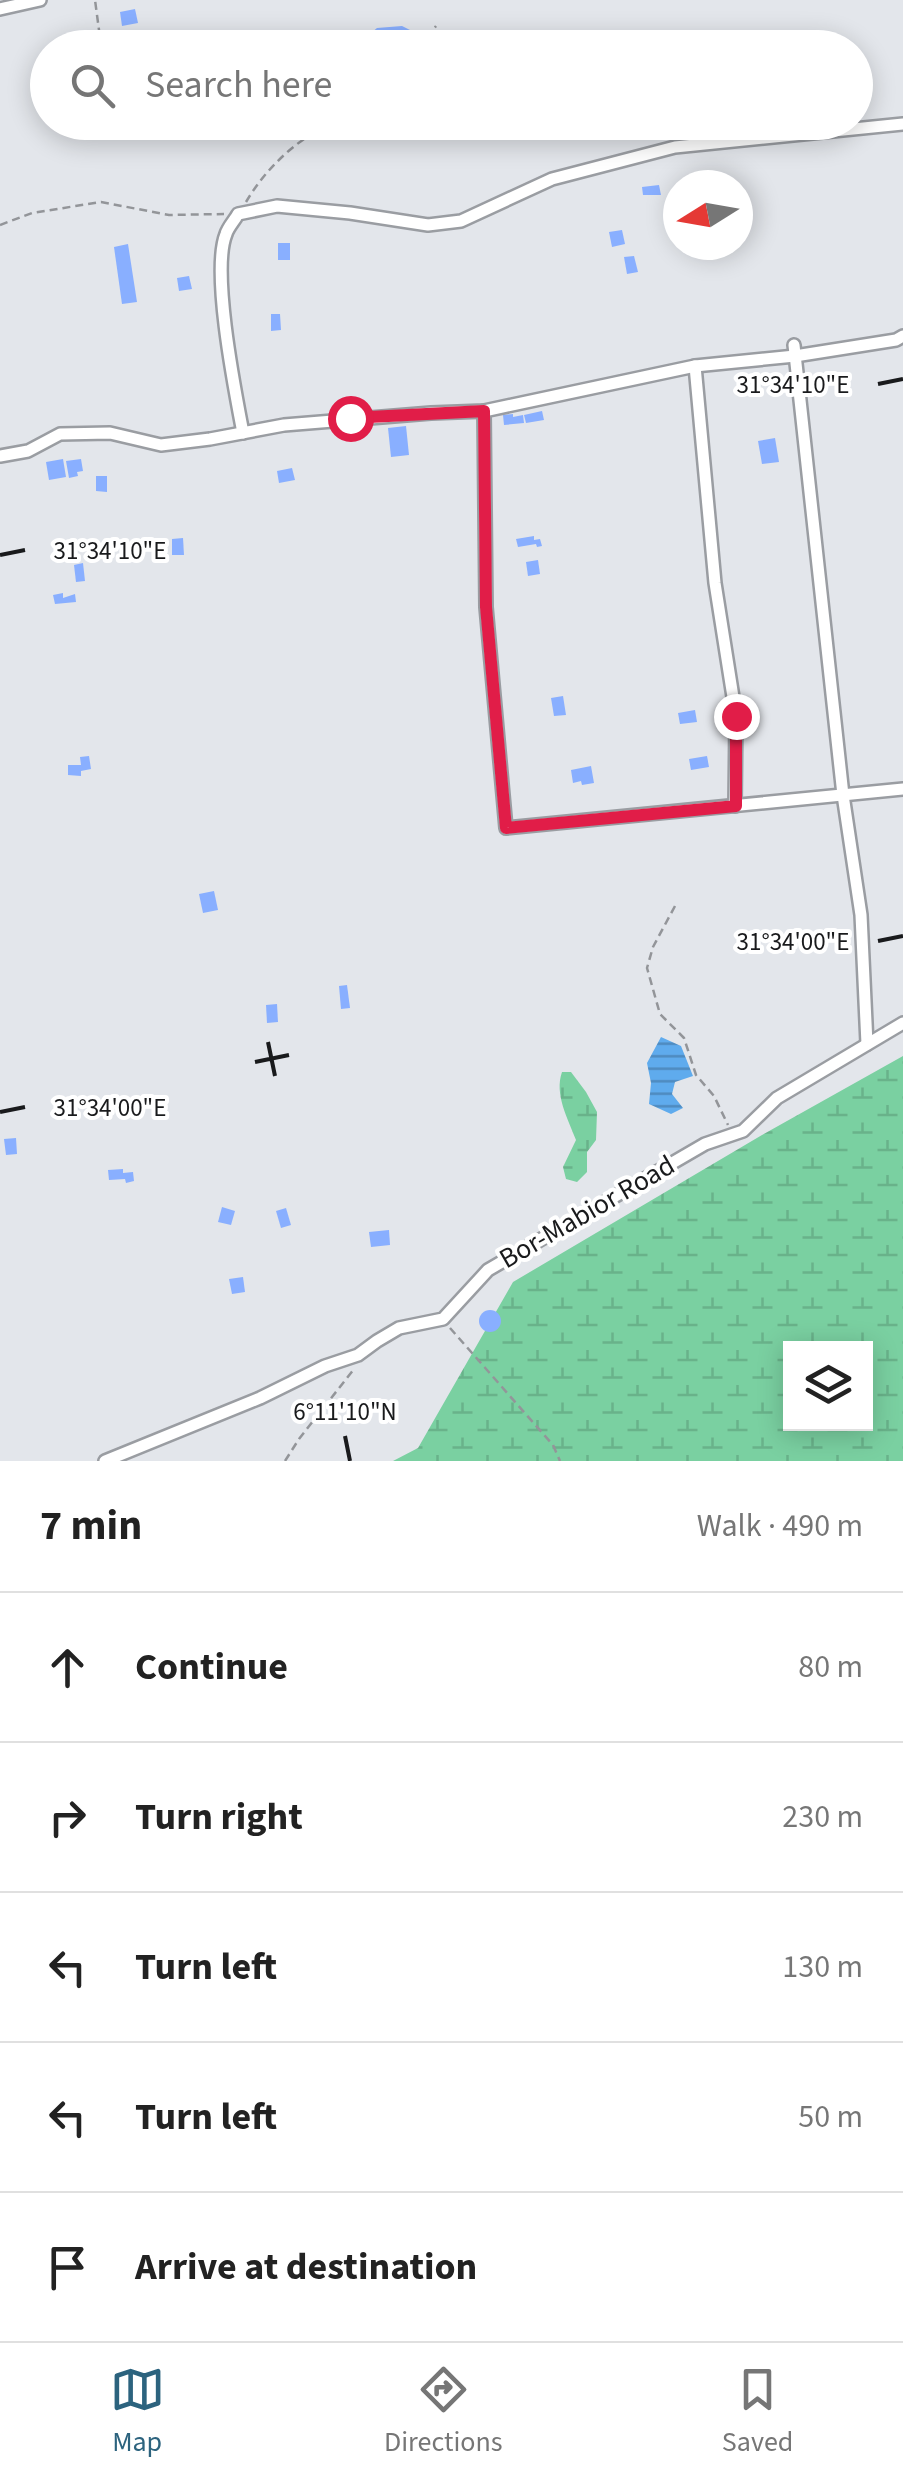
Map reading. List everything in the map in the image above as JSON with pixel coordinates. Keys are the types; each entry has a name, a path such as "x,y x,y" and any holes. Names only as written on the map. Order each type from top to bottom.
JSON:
{"street":[{"path":"0,9 40,0"},
{"path":"873,127 903,124"},
{"path":"243,433 221,268 225,236 238,214 277,206 428,226 461,221 552,180 675,147 744,140"},
{"path":"0,456 28,451 60,434 110,434 161,445 350,418 484,411 695,366 903,336"},
{"path":"794,350 861,914 867,1044"},
{"path":"695,366 715,583 736,716 736,806"},
{"path":"484,411 486,607 506,828 903,790"},
{"name":"Bor-Mabior Road","path":"442,1319 488,1270 706,1144 743,1131 777,1098 903,1022"},
{"path":"105,1461 260,1398 325,1366 358,1356 399,1328 442,1319"}],"path":[{"path":"96,0 99,30"},
{"path":"433,30 436,26"},
{"path":"0,225 32,213 101,202 169,215 238,214 266,173 304,140"},
{"path":"676,906 653,947 647,968 660,1014 684,1038 696,1075 714,1096 732,1135"},
{"path":"442,1319 553,1446 560,1461"},
{"path":"285,1461 355,1369"}],"green space":[{"path":"903,1056 903,1461 393,1461 418,1448 513,1282"},
{"path":"562,1072 571,1072 597,1112 596,1140 587,1152 587,1172 577,1182 566,1179 563,1167 576,1140 561,1098"}],"water":[{"path":"661,1037 681,1046 693,1076 675,1082 672,1094 683,1108 671,1114 649,1104 651,1083 647,1063"}],"building":[{"path":"135,9 138,23 122,26 120,12"},
{"path":"402,26 410,30 375,30"},
{"path":"659,185 661,195 643,195 642,187"},
{"path":"622,230 625,244 612,247 609,232"},
{"path":"278,243 290,243 290,260 278,260"},
{"path":"128,244 137,302 122,304 114,247"},
{"path":"634,256 638,272 627,274 624,257"},
{"path":"189,276 192,289 179,291 177,278"},
{"path":"271,314 280,314 281,330 271,331"},
{"path":"542,411 544,420 526,423 524,415"},
{"path":"503,415 523,415 524,423 504,425"},
{"path":"406,426 409,455 391,457 388,428"},
{"path":"775,438 779,462 762,464 758,441"},
{"path":"63,459 66,477 49,480 46,462"},
{"path":"81,459 83,471 69,478 66,461"},
{"path":"292,468 295,480 279,483 277,471"},
{"path":"96,476 107,476 107,492 96,491"},
{"path":"534,536 542,546 518,547 516,539"},
{"path":"183,538 184,555 172,555 172,539"},
{"path":"538,560 540,574 528,576 526,562"},
{"path":"83,563 85,581 76,582 74,565"},
{"path":"63,593 63,598 75,594 76,602 55,604 53,595"},
{"path":"563,696 566,715 554,716 551,698"},
{"path":"695,710 697,722 680,724 678,713"},
{"path":"89,756 91,769 81,771 81,776 68,775 68,765 81,765 80,757"},
{"path":"707,756 709,767 691,770 689,759"},
{"path":"591,766 594,783 573,783 571,770"},
{"path":"214,891 218,910 203,913 199,894"},
{"path":"347,985 350,1008 341,1009 339,986"},
{"path":"277,1004 278,1022 267,1023 266,1005"},
{"path":"16,1138 17,1154 6,1155 4,1139"},
{"path":"123,1169 123,1173 133,1172 134,1181 109,1180 108,1170"},
{"path":"222,1207 235,1211 231,1225 218,1222"},
{"path":"286,1208 291,1225 281,1228 276,1211"},
{"path":"389,1230 390,1245 371,1247 369,1232"},
{"path":"243,1277 245,1292 232,1294 229,1279"},
{"path":"490,1310 498,1313 498,1329 490,1332 482,1329 479,1321 482,1313"}],"route":[{"path":"350,418 484,411 486,607 506,828 736,806 736,716"}]}
